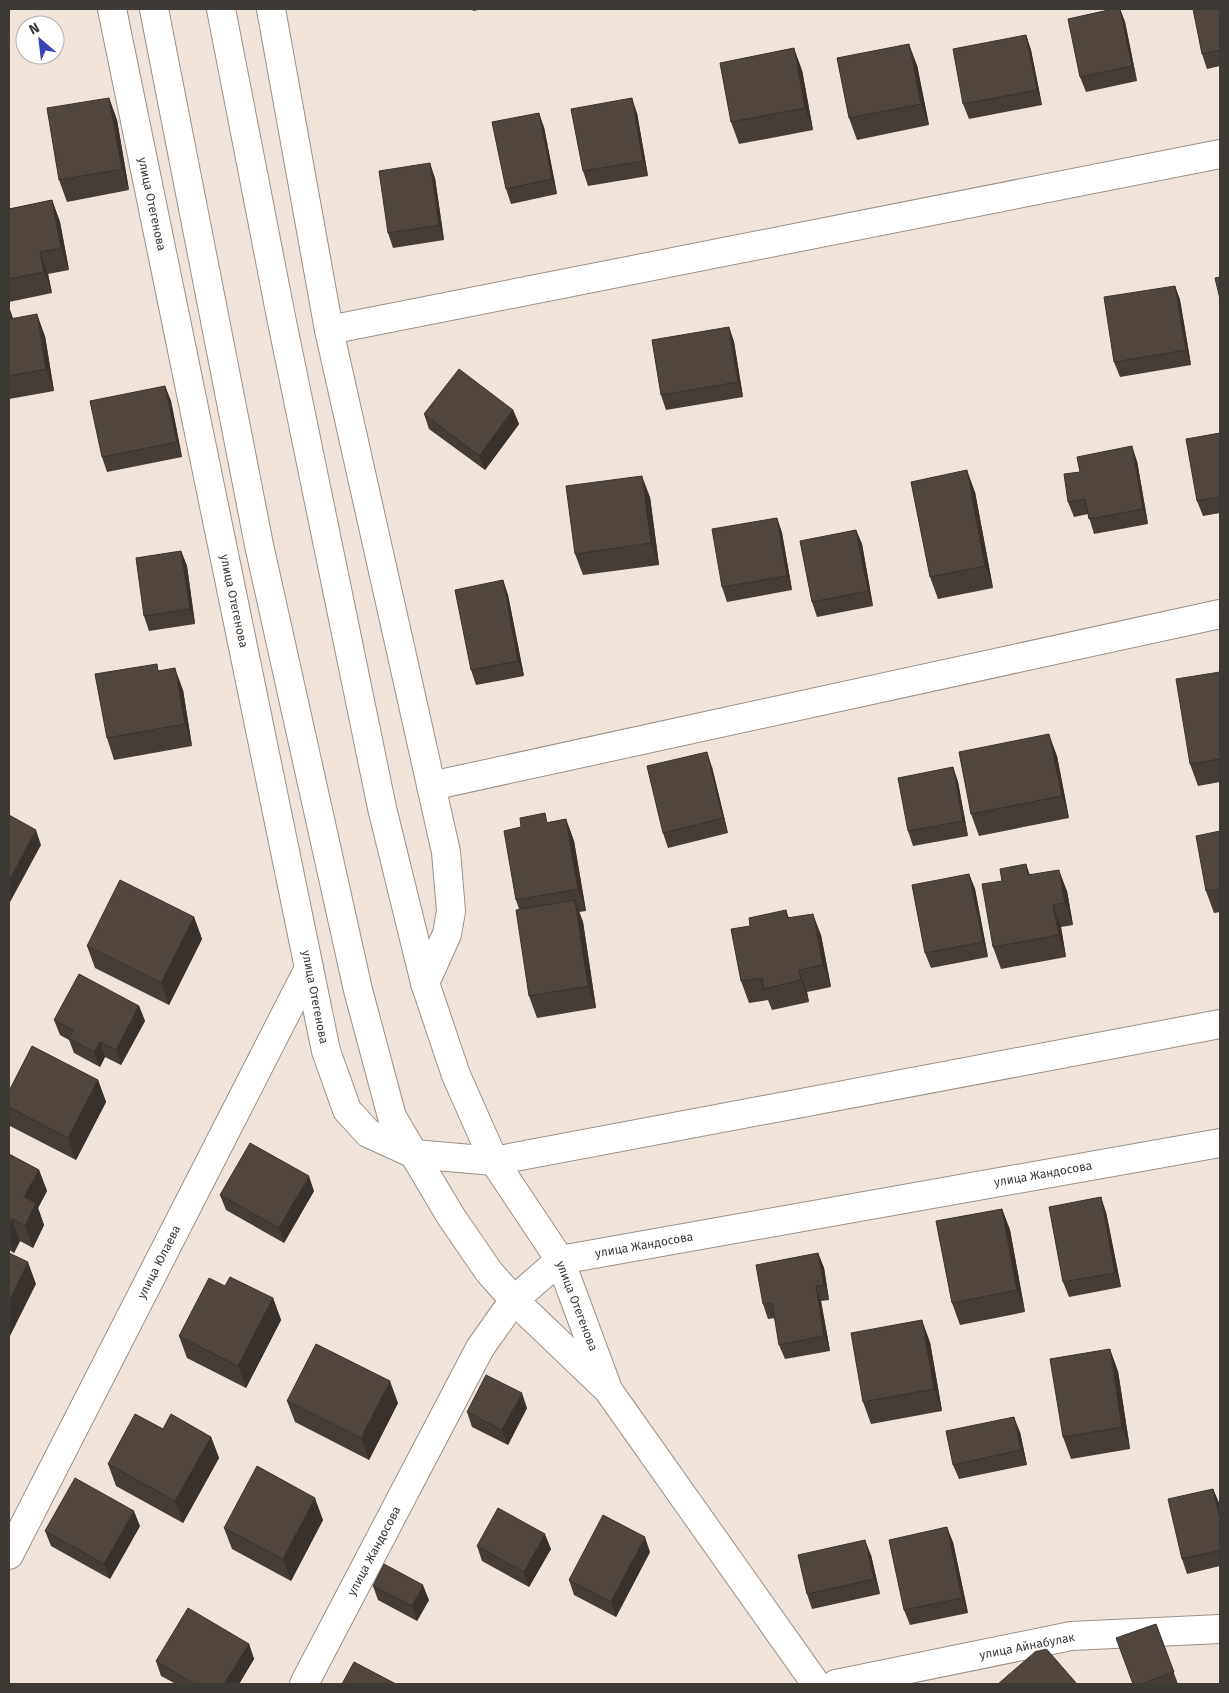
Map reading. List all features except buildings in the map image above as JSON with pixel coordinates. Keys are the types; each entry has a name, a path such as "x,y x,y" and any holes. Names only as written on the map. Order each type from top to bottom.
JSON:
{"street":[{"name":"улица Отегенова","path":"112,9 326,1051 347,1110 368,1132 414,1154"},
{"name":"улица Отегенова","path":"154,9 259,545 358,990 392,1117 450,1215 489,1272 514,1300 608,1390 816,1684"},
{"name":"улица Отегенова","path":"221,9 281,317 376,779 425,983 456,1075 494,1161 560,1260 608,1390"},
{"path":"271,9 329,330 446,852 451,911 447,934 425,983"},
{"path":"329,330 1220,154"},
{"path":"431,786 1220,614"},
{"name":"улица Юлаева","path":"9,1556 309,968"},
{"path":"414,1154 494,1161 1220,1024"},
{"name":"улица Жандосова","path":"304,1684 480,1348 514,1300 560,1260 1220,1143"},
{"name":"улица Айнабулак","path":"836,1684 1071,1636 1220,1629"}]}
